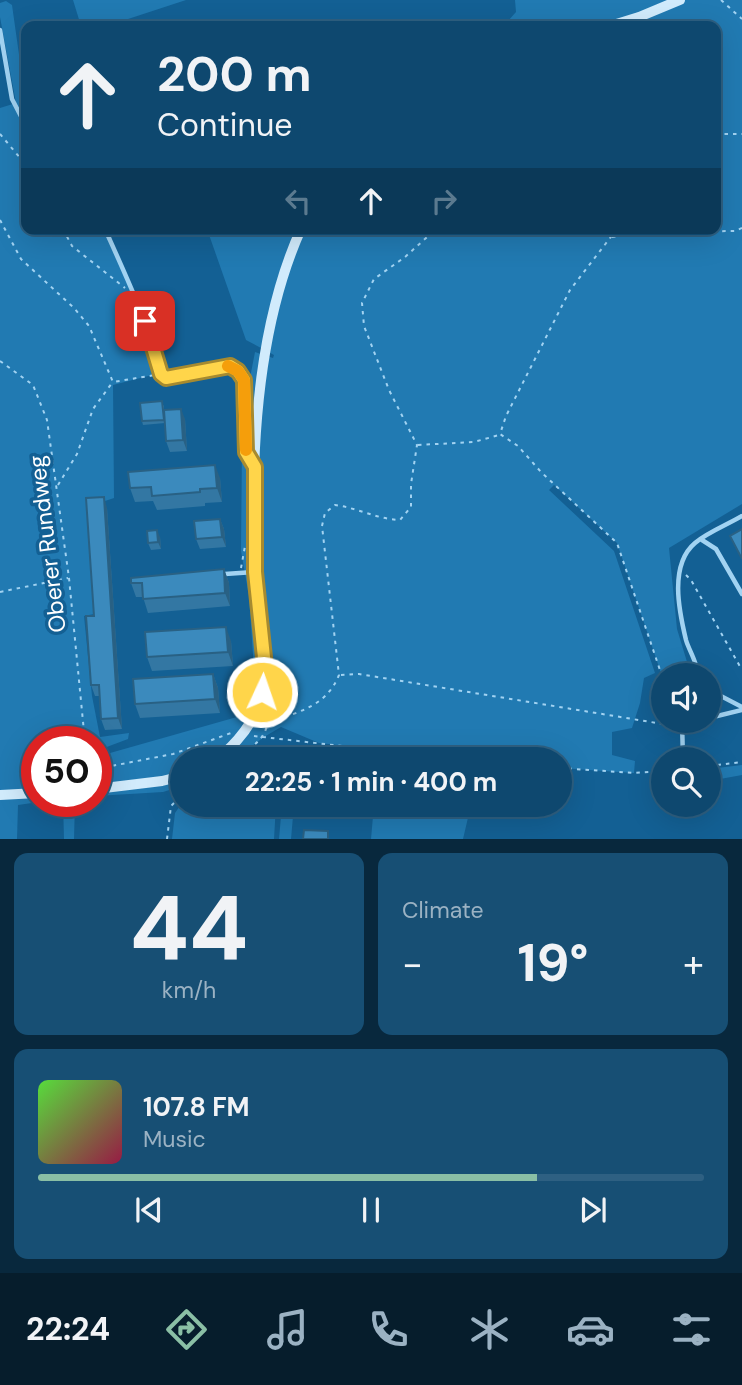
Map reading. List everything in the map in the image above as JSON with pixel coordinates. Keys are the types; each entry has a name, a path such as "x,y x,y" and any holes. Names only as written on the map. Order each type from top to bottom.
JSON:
{"main road":[{"path":"628,21 680,0"},
{"path":"229,747 244,733 258,705 264,683 265,667 255,572 255,467 260,400 278,288 299,235"},
{"path":"112,787 170,779"},
{"path":"0,795 21,794"}],"lane":[{"path":"0,30 12,99 21,116"},
{"path":"108,235 135,296 154,346 161,374 166,378 230,366 238,371 244,380 246,452 255,467"},
{"path":"695,663 686,642 681,610 678,577 683,558 696,542 742,516"},
{"path":"701,540 716,549 742,594"},
{"path":"225,574 255,572"},
{"path":"721,696 742,709"},
{"path":"721,715 742,709"}],"path":[{"path":"721,0 742,19"},
{"path":"0,134 21,159"},
{"path":"721,134 742,134"},
{"path":"0,220 21,259 74,308 89,326 113,382"},
{"path":"721,231 742,228"},
{"path":"67,235 72,246 135,296"},
{"path":"269,723 318,704 334,688 339,675 322,526 325,513 335,505 353,508 380,519 400,520 411,507 411,484 417,445 389,390 364,326 362,303 374,279 429,235"},
{"path":"500,434 506,416 570,289 613,235"},
{"path":"611,238 630,235"},
{"name":"Oberer Rundweg","path":"0,360 33,385 47,420 69,578 83,726"},
{"path":"57,486 77,454 93,409 113,382 161,374"},
{"path":"417,445 474,442 500,434"},
{"path":"500,434 518,446 541,472 617,543 658,663"},
{"path":"680,570 691,580 742,670"},
{"path":"0,592 69,578"},
{"path":"339,675 359,674 454,687 651,722"},
{"path":"112,766 173,754 230,733 351,747"},
{"path":"251,747 264,737"},
{"path":"721,765 742,762"},
{"path":"572,769 634,774 651,772"},
{"path":"167,839 170,814"}],"shaded area":[{"path":"73,0 186,0 125,21 79,21"},
{"path":"515,0 742,0 742,504 669,548 677,629 687,663 658,663 617,543 554,485 549,490 614,551 652,663 651,675 644,678 632,728 612,732 612,755 635,761 634,773 572,769 572,747 356,747 319,743 281,727 251,747 170,747 170,790 112,795 112,752 244,715 255,684 249,596 241,551 242,446 249,445 249,383 255,352 273,358 274,355 246,340 209,235 721,235 721,21 508,21 516,12"},
{"path":"6,1 12,5 21,69 21,108 18,109 21,114 21,235 108,235 154,346 156,374 113,385 114,498 87,507 94,614 84,616 98,726 21,726 21,805 18,805 17,839 0,839 0,108 16,103 0,17 0,3"},
{"path":"129,733 128,739 112,745 112,735"},
{"path":"263,745 279,745 279,747 260,747"},
{"path":"742,765 742,775 721,779 721,768"},
{"path":"63,817 75,817 74,839 64,839"},
{"path":"175,817 275,817 274,839 172,839"},
{"path":"281,817 293,817 291,839 279,839"},
{"path":"373,817 468,817 463,839 371,839"}],"building":[{"path":"162,401 164,420 142,421 140,403"},
{"path":"181,409 183,440 166,441 164,410"},
{"path":"215,465 217,488 152,496 151,487 130,488 128,472"},
{"path":"104,497 118,718 101,719 99,685 91,685 86,616 94,616 86,498"},
{"path":"220,519 222,537 196,539 194,521"},
{"path":"742,529 742,559 730,536"},
{"path":"157,530 158,542 148,543 147,531"},
{"path":"224,569 225,593 143,599 142,583 131,583 131,578"},
{"path":"226,627 228,652 147,657 145,632"},
{"path":"213,674 215,699 135,704 133,679"},
{"path":"304,830 328,831 328,839 303,839"}],"slow traffic":[{"path":"228,366 238,371 244,380 246,450"}],"route":[{"path":"145,321 161,374 166,378 230,366 238,371 244,380 246,452 255,467 255,572 265,667 262,692"}]}
